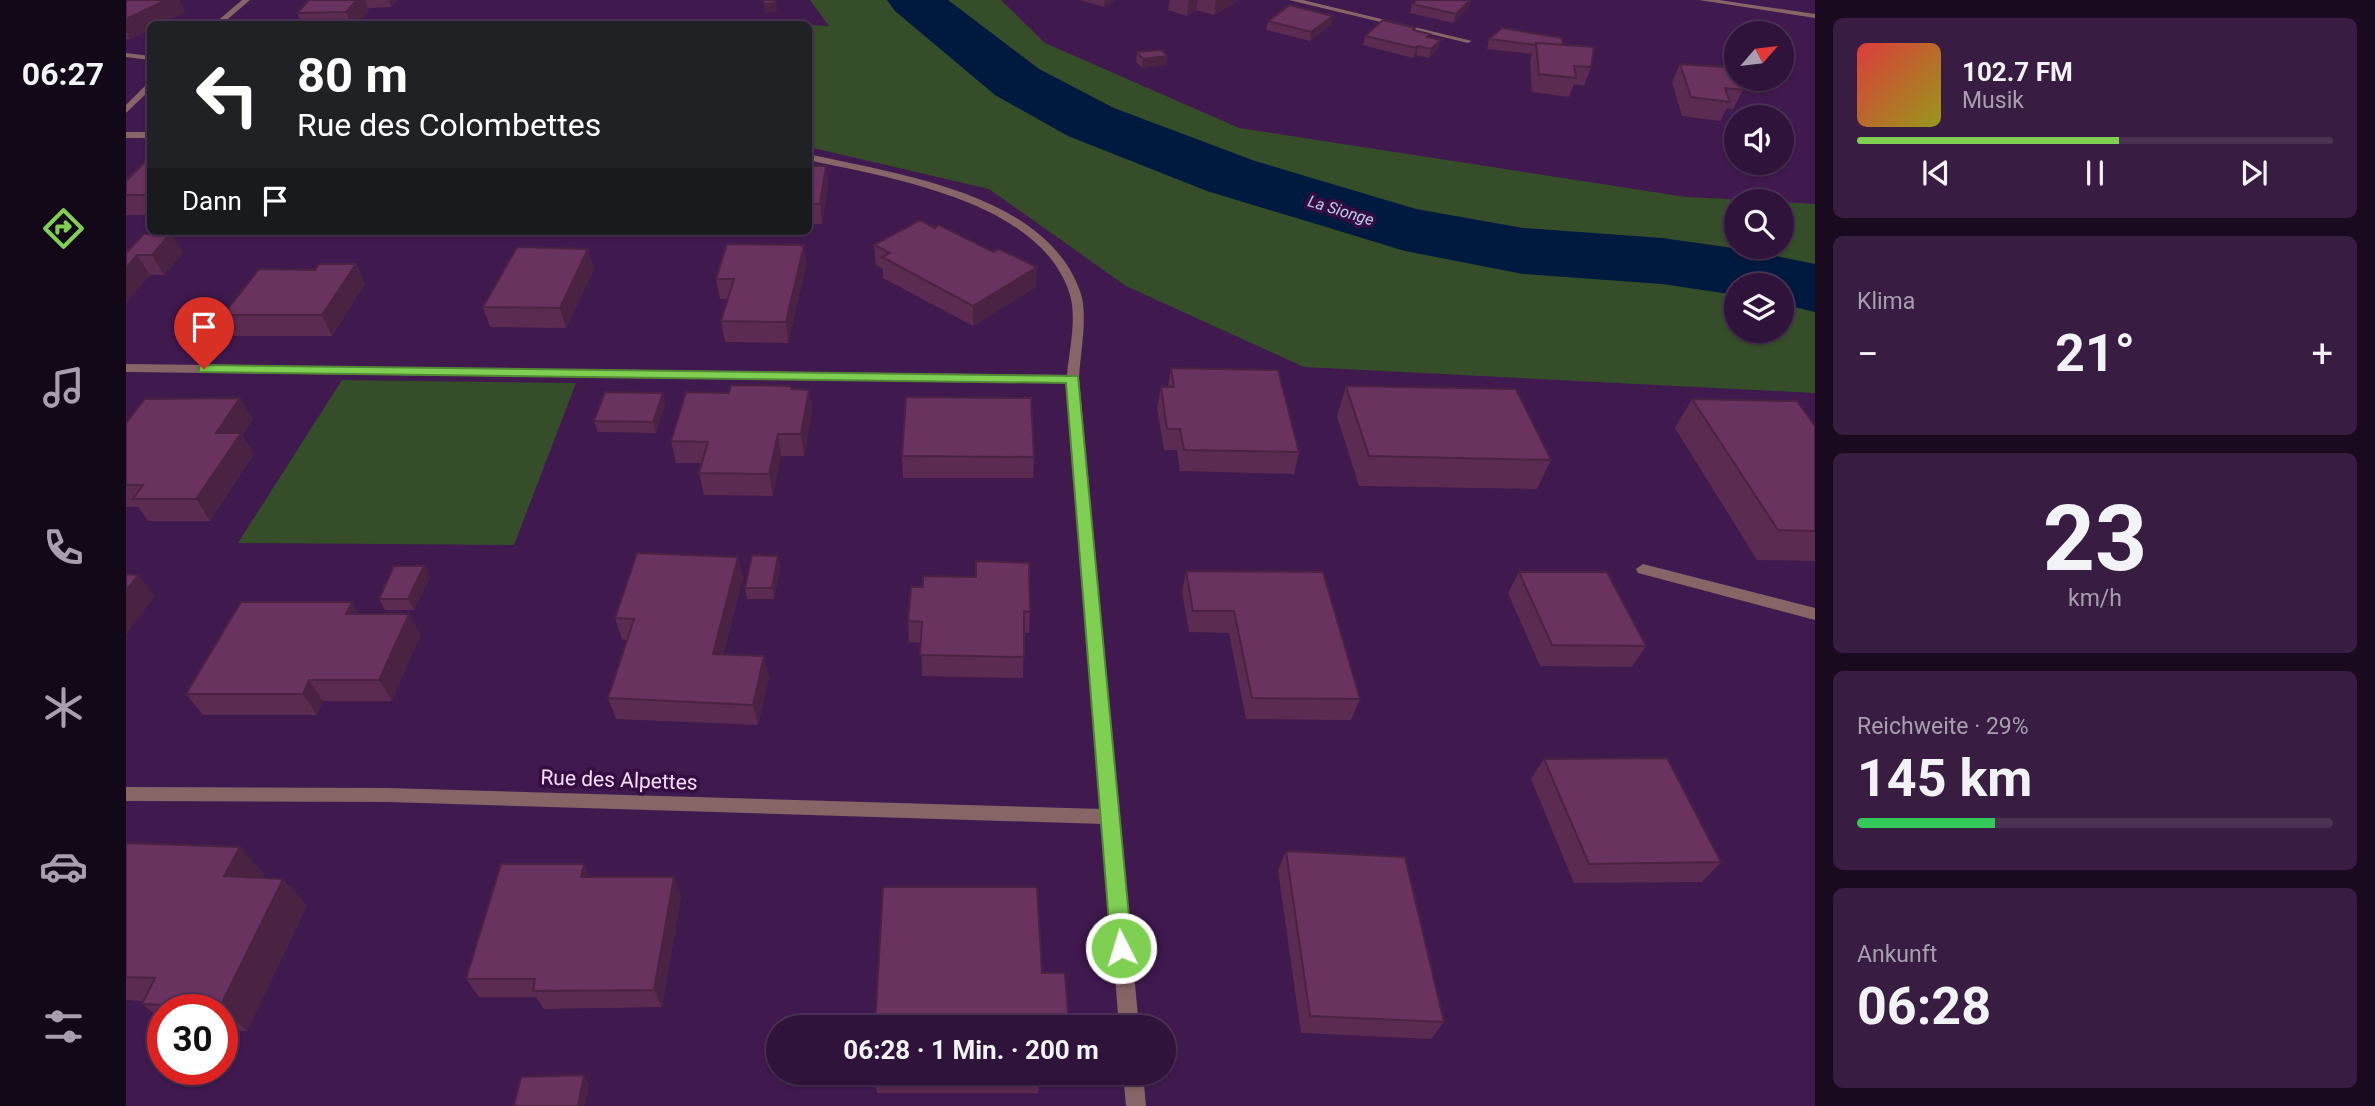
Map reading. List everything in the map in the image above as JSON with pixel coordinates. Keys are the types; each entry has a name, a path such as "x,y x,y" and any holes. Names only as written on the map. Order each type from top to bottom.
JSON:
{"street":[{"path":"222,21 246,0"},
{"path":"1293,0 1468,41"},
{"path":"1325,8 1336,0"},
{"path":"1706,0 1815,16"},
{"path":"126,55 147,58"},
{"path":"126,110 147,89"},
{"path":"126,135 147,135"},
{"path":"812,158 957,194 1018,222 1055,254 1076,294 1073,379 1128,1015"},
{"path":"126,368 1073,379"},
{"path":"1643,569 1815,614"},
{"name":"Rue des Alpettes","path":"126,794 388,796 1110,817"},
{"path":"1134,1085 1136,1106"}],"green space":[{"path":"810,0 1001,0 1045,43 1239,128 1686,197 1724,199 1724,259 1794,259 1794,203 1815,204 1815,393 1304,367 1126,286 989,189 812,148 812,25 829,26"},
{"path":"342,380 576,383 514,545 238,543"}],"building":[{"path":"126,0 166,0 126,19"},
{"path":"309,0 357,0 346,12 297,13"},
{"path":"763,0 774,0 776,3 764,4"},
{"path":"1417,0 1470,0 1456,14 1412,4"},
{"path":"1290,5 1333,16 1311,32 1268,21"},
{"path":"1383,20 1415,28 1413,30 1430,34 1427,37 1441,40 1431,49 1365,36"},
{"path":"1502,28 1562,38 1563,45 1536,45 1489,39"},
{"path":"1536,43 1594,47 1591,67 1574,66 1576,78 1539,74"},
{"path":"1162,50 1167,56 1143,59 1137,52"},
{"path":"1680,64 1724,67 1724,91 1730,102 1691,97"},
{"path":"147,160 147,195 126,195 126,181"},
{"path":"812,166 826,166 820,204 812,204"},
{"path":"920,220 935,228 939,225 993,252 999,249 1037,267 973,306 882,257 890,253 874,245"},
{"path":"144,234 169,235 152,255 137,255 126,268 126,253"},
{"path":"727,244 804,245 786,322 721,321 734,279 716,279"},
{"path":"517,247 588,249 560,308 483,307"},
{"path":"319,264 356,264 322,315 223,315 259,269 315,270"},
{"path":"1171,368 1278,370 1299,452 1184,450 1180,429 1167,429 1161,387 1174,387"},
{"path":"731,385 792,386 791,389 809,390 801,434 778,434 769,474 699,473 708,442 671,441 686,392 729,393"},
{"path":"1346,386 1516,389 1551,460 1369,456"},
{"path":"605,392 663,393 653,422 594,421"},
{"path":"906,397 1031,398 1034,457 902,456"},
{"path":"240,398 216,433 241,433 196,499 133,499 143,485 126,485 126,423 145,399"},
{"path":"1692,399 1797,401 1815,426 1815,531 1778,530"},
{"path":"637,553 738,557 713,654 764,656 753,705 608,698 634,619 615,618"},
{"path":"752,555 778,556 772,588 745,588"},
{"path":"976,561 1029,563 1030,612 1024,611 1024,657 920,655 922,622 908,621 911,587 923,587 923,576 976,577"},
{"path":"394,566 424,566 408,599 379,599"},
{"path":"1186,571 1323,572 1360,699 1252,698 1234,611 1193,611"},
{"path":"1519,572 1607,572 1646,646 1552,645"},
{"path":"126,574 138,575 126,591"},
{"path":"241,602 352,602 346,614 409,614 379,680 309,680 303,694 186,694"},
{"path":"1667,758 1721,862 1589,864 1544,759"},
{"path":"126,843 240,847 224,876 283,879 226,994 147,994 155,978 126,977"},
{"path":"1286,851 1405,857 1444,1022 1310,1016"},
{"path":"501,864 584,864 581,877 674,877 654,990 533,991 535,979 466,979"},
{"path":"883,887 1037,887 1042,973 1065,973 1068,1015 876,1015"},
{"path":"584,1075 578,1106 514,1106 521,1077"}],"waterway":[{"name":"La Sionge","path":"914,0 1017,82 1091,122 1231,176 1405,229 1523,251 1662,261 1747,273 1815,288"}],"route":[{"path":"204,369 1073,379 1121,948"}]}
